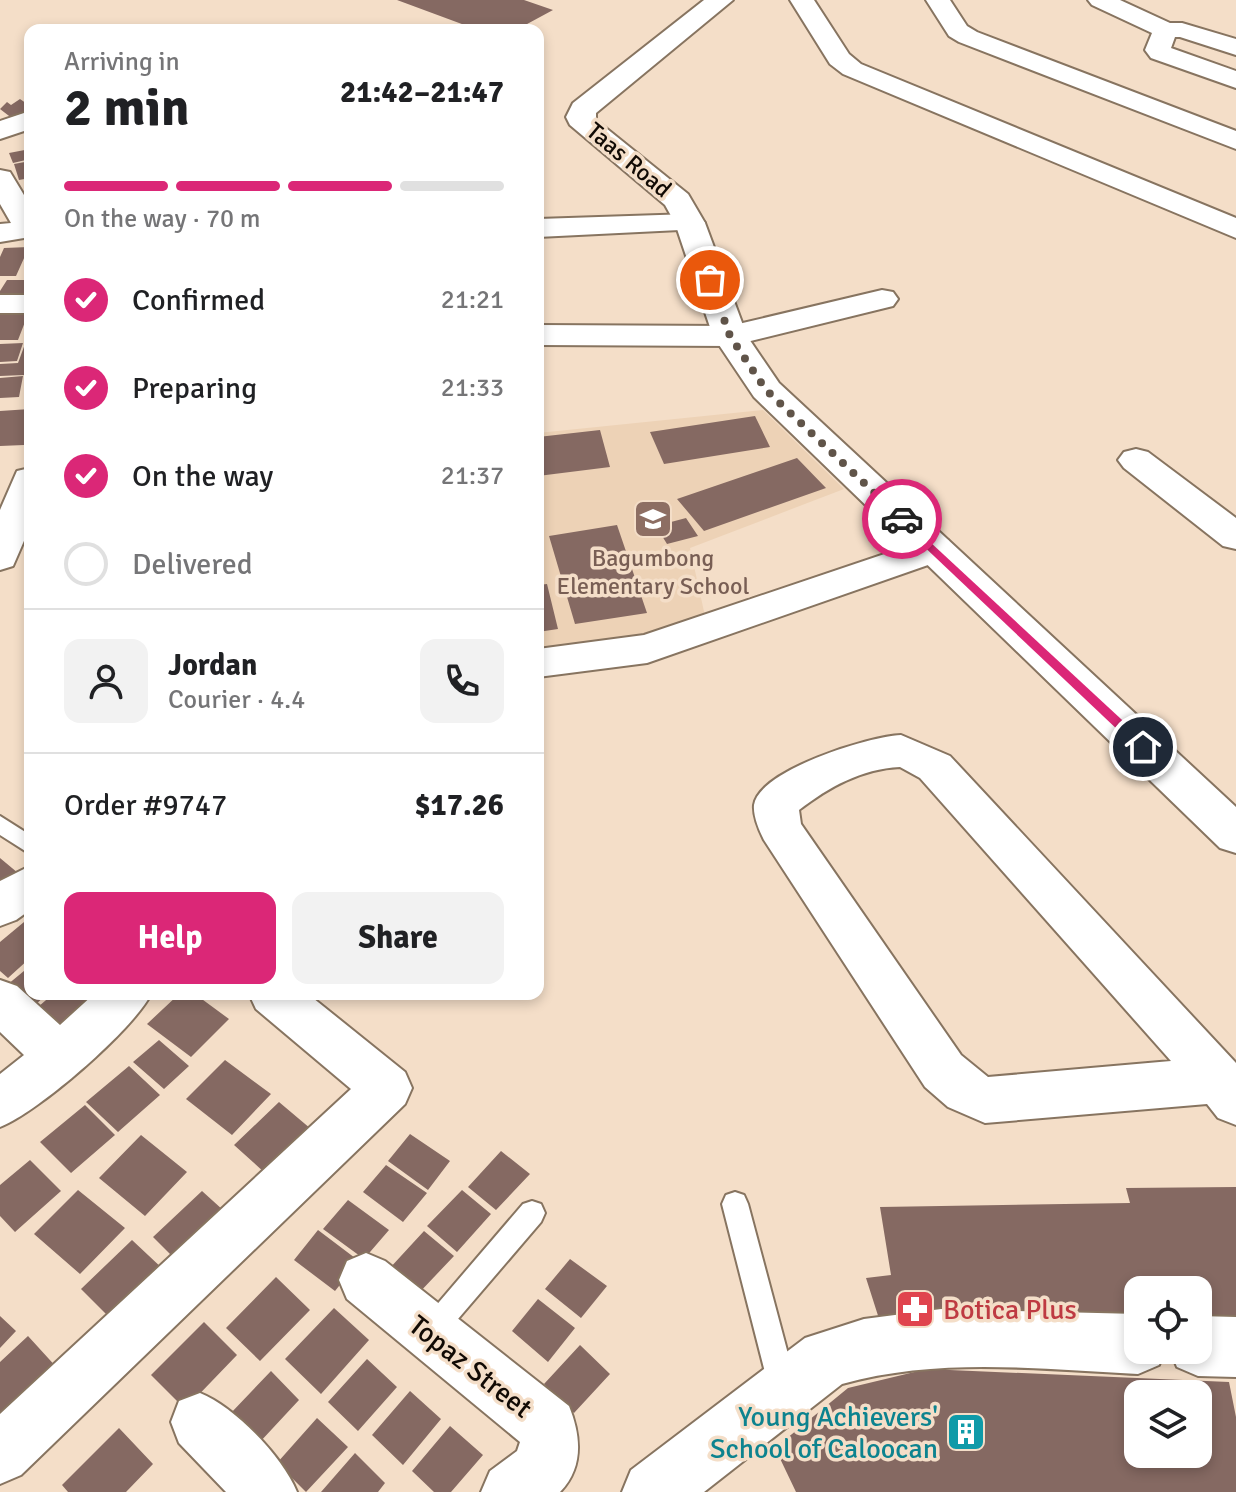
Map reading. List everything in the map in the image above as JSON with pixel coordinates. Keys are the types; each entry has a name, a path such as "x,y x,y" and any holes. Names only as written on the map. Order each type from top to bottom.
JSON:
{"street":[{"name":"Taas Road","path":"720,0 583,109 580,117 584,125 677,200 690,223 730,336 766,390 1236,835"},
{"path":"802,0 839,59 852,69 1236,229"},
{"path":"938,0 958,31 968,37 1236,141"},
{"path":"1100,0 1166,30 1182,30 1236,47"},
{"path":"1166,30 1158,50 1160,53 1236,80"},
{"path":"0,131 24,121"},
{"path":"0,178 24,220"},
{"path":"544,228 690,223"},
{"path":"3,233 21,230 24,226"},
{"path":"544,335 730,336 882,299"},
{"path":"0,304 24,304"},
{"path":"1136,460 1236,537"},
{"path":"0,557 24,495"},
{"path":"544,662 647,649 935,549"},
{"path":"904,751 935,767 1228,1091 985,1100 966,1091 943,1071 780,828 776,804 799,786 868,755 904,751"},
{"path":"0,907 24,889"},
{"path":"0,1104 60,1056 121,1000"},
{"path":"0,1454 387,1088 280,1000"},
{"path":"0,1001 60,1056"},
{"name":"Topaz Street","path":"366,1280 428,1334 548,1427 552,1448 530,1478"},
{"path":"653,1492 826,1359 859,1347 914,1338 1124,1344"},
{"path":"1212,1346 1236,1347"},
{"path":"200,1422 267,1492"}],"lane":[{"path":"0,824 24,842"},
{"path":"735,1204 784,1392"},
{"path":"428,1334 532,1213"}],"shaded area":[{"name":"Bagumbong Elementary School","path":"763,410 844,489 690,548 705,616 641,635 544,648 544,432"}],"building":[{"path":"397,0 524,0 553,10 527,24 462,24"},
{"path":"20,99 24,102 24,116 13,119 0,109 7,102 11,105"},
{"path":"24,150 24,160 13,163 9,153"},
{"path":"24,162 24,179 19,180 14,164"},
{"path":"24,247 24,258 16,276 0,276 0,257 4,248"},
{"path":"7,280 24,280 24,301 0,302 0,291"},
{"path":"0,308 24,309 24,324 18,340 0,340"},
{"path":"23,343 17,361 0,362 0,344"},
{"path":"24,347 24,375 0,376 0,364 18,363"},
{"path":"23,376 19,397 0,398 0,378"},
{"path":"24,409 24,445 0,446 0,411"},
{"path":"755,416 770,447 664,464 650,432"},
{"path":"600,430 610,467 544,475 544,436"},
{"path":"797,458 826,488 704,531 677,499"},
{"path":"686,518 698,536 667,544 656,526"},
{"path":"617,525 647,613 575,624 549,536"},
{"path":"544,584 547,584 558,629 544,631"},
{"path":"0,858 24,878 0,896"},
{"path":"24,922 24,963 8,978 0,971 0,942"},
{"path":"24,971 24,998 7,985"},
{"path":"26,1000 40,1000 34,1006"},
{"path":"46,1000 95,1000 65,1028 38,1007"},
{"path":"173,1000 203,1000 229,1019 191,1057 147,1024"},
{"path":"159,1040 189,1066 164,1089 133,1062"},
{"path":"225,1060 271,1094 232,1135 186,1099"},
{"path":"129,1066 160,1095 118,1132 86,1102"},
{"path":"279,1102 311,1129 265,1173 234,1145"},
{"path":"85,1105 115,1135 71,1173 40,1142"},
{"path":"410,1134 450,1161 428,1190 388,1161"},
{"path":"141,1135 187,1172 145,1216 99,1178"},
{"path":"501,1151 530,1174 496,1210 468,1187"},
{"path":"30,1160 61,1191 15,1232 0,1216 0,1185"},
{"path":"386,1165 427,1193 403,1222 363,1192"},
{"path":"1236,1187 1236,1323 1212,1323 1212,1276 1124,1276 1124,1321 881,1325 866,1278 891,1275 880,1207 1130,1203 1126,1188"},
{"path":"78,1190 125,1228 80,1274 34,1234"},
{"path":"462,1190 491,1214 457,1252 427,1226"},
{"path":"202,1191 234,1220 184,1268 153,1237"},
{"path":"348,1200 389,1230 364,1259 323,1229"},
{"path":"318,1230 359,1261 335,1291 294,1260"},
{"path":"424,1231 454,1256 417,1295 389,1269"},
{"path":"132,1240 164,1270 112,1320 81,1289"},
{"path":"570,1259 607,1286 581,1318 545,1289"},
{"path":"276,1277 310,1310 260,1361 226,1328"},
{"path":"538,1299 575,1328 548,1362 512,1331"},
{"path":"334,1308 369,1340 321,1394 285,1359"},
{"path":"0,1316 16,1331 0,1348"},
{"path":"204,1322 237,1355 185,1409 151,1375"},
{"path":"28,1336 59,1370 0,1422 0,1362"},
{"path":"580,1345 610,1374 574,1413 544,1384"},
{"path":"367,1359 397,1387 358,1431 328,1402"},
{"name":"Young Achievers' School of Caloocan","path":"927,1369 1183,1380 1124,1380 1124,1468 1212,1468 1212,1381 1229,1382 1236,1417 1236,1492 796,1492 775,1448 848,1388"},
{"path":"271,1371 299,1400 259,1443 230,1414"},
{"path":"410,1391 441,1419 403,1465 372,1435"},
{"path":"317,1418 348,1447 306,1492 277,1463"},
{"path":"450,1426 483,1455 451,1492 434,1492 412,1471"},
{"path":"119,1428 153,1464 126,1492 68,1492 62,1485"},
{"path":"355,1453 385,1483 378,1492 321,1492"}],"way so far":[{"path":"710,280 730,336 766,390 813,438 902,519"}],"place":[{"name":"Bagumbong Elementary School","path":"653,519"},
{"name":"Botica Plus","path":"915,1309"},
{"name":"Young Achievers' School of Caloocan","path":"966,1432"}],"route":[{"path":"902,519 1143,747"}]}
